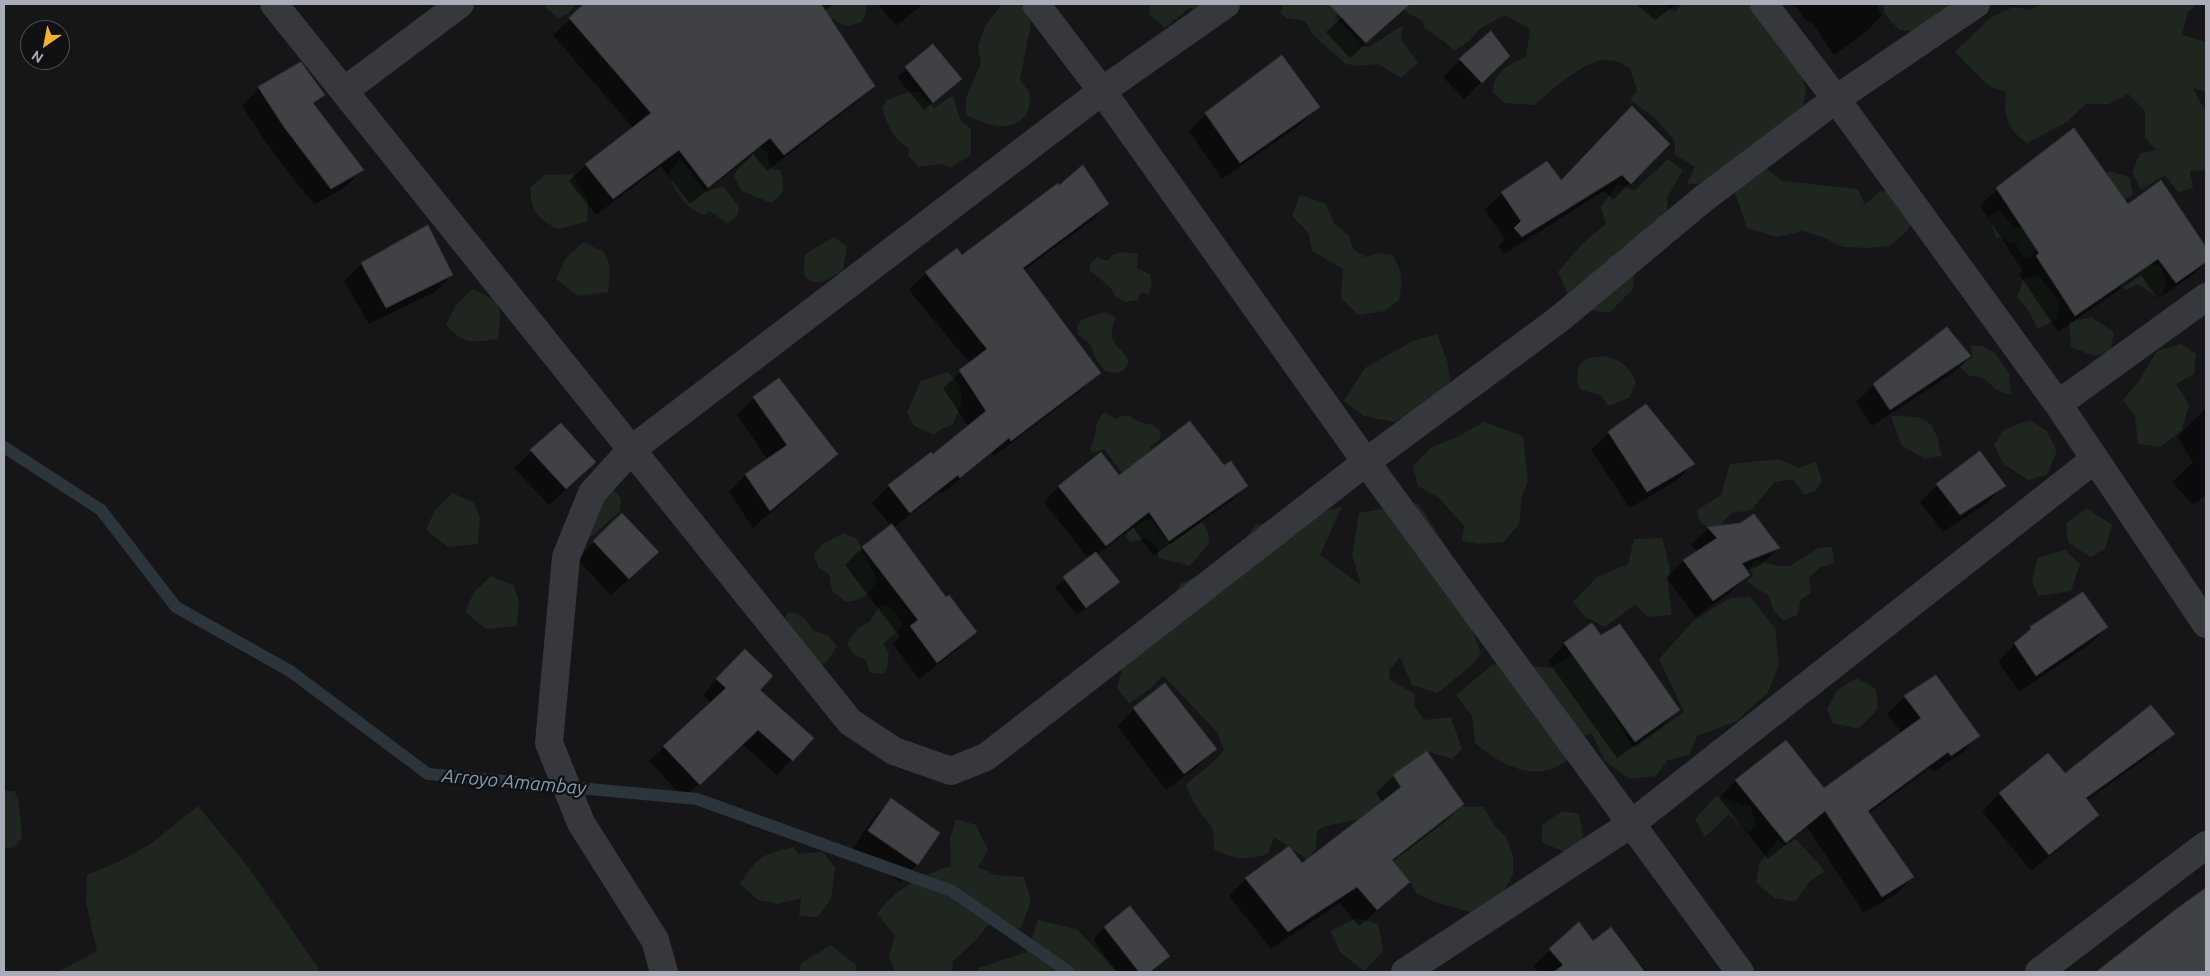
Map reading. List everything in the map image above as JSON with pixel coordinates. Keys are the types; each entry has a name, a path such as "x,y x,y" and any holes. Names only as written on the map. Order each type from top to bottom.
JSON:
{"street":[{"path":"274,4 850,722 894,751 951,771 986,757 1366,462 1558,320 1704,199 1836,99 1976,4"},
{"path":"344,91 460,4"},
{"path":"1036,4 1102,91 1366,462 1740,972"},
{"path":"664,972 655,940 581,823 550,743 566,558 592,493 631,450 1102,91 1226,4"},
{"path":"1764,4 1836,99 2058,404 2206,624"},
{"path":"2058,404 2206,298"},
{"path":"1405,972 1631,824 2095,460"},
{"path":"2039,972 2206,845"}],"shaded area":[{"path":"546,4 576,4 568,14 559,18 546,8"},
{"path":"823,4 866,4 866,13 862,21 847,26 840,24 834,18 828,21 823,10"},
{"path":"1002,4 1019,4 1029,10 1031,24 1020,80 1030,93 1030,103 1027,113 1021,120 1014,124 998,126 981,122 966,115 966,98 981,63 978,46 985,26"},
{"path":"1150,4 1209,4 1206,11 1189,8 1165,28 1149,14"},
{"path":"1284,4 1348,4 1335,17 1364,47 1369,47 1403,25 1401,39 1418,63 1401,78 1378,64 1358,66 1346,64 1313,35 1305,21 1287,18 1280,13"},
{"path":"1398,4 1663,4 1674,12 1683,4 1752,4 1801,67 1806,91 1800,121 1755,160 1782,181 1858,189 1865,205 1879,192 1896,189 1916,219 1903,235 1889,246 1867,248 1843,247 1822,237 1802,231 1777,237 1747,228 1729,176 1712,183 1687,184 1695,167 1675,155 1675,141 1657,120 1630,99 1637,91 1630,69 1611,60 1599,61 1589,64 1569,76 1534,105 1505,103 1493,92 1496,79 1503,70 1526,57 1530,29 1505,15 1481,28 1469,41 1454,51 1445,42 1424,28 1423,21 1409,14"},
{"path":"1883,4 1956,4 1915,31 1899,30 1884,13"},
{"path":"2041,4 2197,4 2188,12 2182,35 2206,42 2206,92 2193,88 2206,113 2206,170 2190,171 2193,188 2178,192 2165,175 2141,190 2132,172 2140,153 2157,150 2145,138 2145,111 2128,94 2109,104 2086,104 2067,122 2027,143 2015,133 2006,115 2006,92 1989,86 1955,52 1990,18 2013,7 2031,10"},
{"path":"909,92 919,92 934,108 953,95 960,120 971,129 971,155 950,168 943,164 918,167 908,155 909,149 891,131 882,108 887,100"},
{"path":"757,145 769,153 768,159 773,170 780,169 783,180 783,189 780,196 771,203 742,191 734,177 736,171 751,157"},
{"path":"680,159 706,192 723,186 739,207 734,219 727,223 710,211 704,215 686,204 677,192 669,172"},
{"path":"1668,159 1683,170 1667,198 1668,245 1636,249 1633,289 1609,313 1574,308 1558,272 1582,244 1606,224 1601,207 1618,183 1634,191"},
{"path":"2109,171 2129,177 2133,194 2115,208 2139,260 2160,266 2167,282 2160,299 2138,284 2127,290 2119,286 2085,189"},
{"path":"572,174 588,201 587,222 558,229 545,221 537,213 532,202 531,187 545,175"},
{"path":"1300,195 1325,203 1334,223 1349,236 1353,249 1365,257 1379,253 1392,255 1401,276 1399,300 1385,311 1358,315 1341,298 1343,269 1312,251 1308,232 1292,216"},
{"path":"2000,209 2014,229 2034,222 2048,243 2029,259 2023,257 2016,244 1996,237 1989,216"},
{"path":"834,237 847,246 843,270 823,282 812,282 804,275 805,254"},
{"path":"583,242 604,252 610,266 608,292 578,296 556,279 565,259"},
{"path":"1122,252 1138,254 1137,268 1150,274 1152,284 1148,295 1142,292 1137,300 1125,302 1116,297 1108,286 1089,270 1091,263 1097,257 1108,261 1112,255"},
{"path":"2039,276 2060,303 2056,320 2038,329 2028,310 2017,297 2024,278"},
{"path":"472,289 490,298 498,307 500,319 498,339 469,341 458,336 446,325 455,306"},
{"path":"1105,312 1116,318 1112,335 1113,340 1129,363 1124,370 1117,373 1105,371 1094,356 1088,342 1078,335 1077,328 1081,320"},
{"path":"2091,317 2114,332 2111,351 2094,356 2071,347 2069,322"},
{"path":"1437,334 1447,360 1451,384 1430,402 1394,422 1364,416 1344,401 1365,368 1413,341"},
{"path":"2181,344 2196,354 2194,374 2176,384 2189,405 2182,430 2160,447 2138,444 2135,416 2123,400 2139,381 2157,351"},
{"path":"1970,346 1983,346 1995,353 2009,374 2011,395 1995,389 1985,379 1968,375 1960,367 1973,356"},
{"path":"1604,356 1624,364 1636,382 1630,397 1609,406 1600,395 1581,390 1577,381 1579,365 1589,358"},
{"path":"947,372 954,378 961,390 961,402 953,424 941,429 934,435 914,426 907,412 921,381"},
{"path":"1105,412 1115,419 1130,415 1138,421 1153,425 1161,432 1160,439 1150,447 1152,455 1129,482 1104,449 1093,453 1090,448 1098,421"},
{"path":"1891,416 1914,417 1928,422 1936,434 1942,456 1925,459 1901,445"},
{"path":"2030,420 2047,431 2057,451 2047,475 2028,480 2003,463 1994,445 2003,430"},
{"path":"1484,422 1523,436 1528,481 1522,496 1519,524 1504,542 1479,544 1462,541 1464,526 1439,498 1418,486 1413,466 1432,447 1457,437"},
{"path":"1779,459 1798,468 1816,462 1822,481 1815,491 1805,495 1793,479 1775,482 1751,510 1732,513 1713,532 1700,522 1697,510 1721,495 1730,464"},
{"path":"607,490 614,490 621,499 620,511 591,537 581,532"},
{"path":"453,493 474,503 480,518 478,544 448,547 426,530 435,510"},
{"path":"1418,503 1456,562 1454,583 1481,653 1471,666 1437,693 1412,685 1400,657 1389,671 1390,680 1415,694 1414,705 1424,720 1451,717 1462,749 1452,759 1427,751 1393,775 1429,830 1443,806 1483,807 1495,826 1506,837 1513,856 1513,874 1505,889 1491,904 1470,912 1432,901 1416,893 1410,882 1359,819 1326,826 1317,831 1316,849 1307,859 1274,837 1269,853 1254,858 1234,857 1214,849 1213,830 1193,801 1186,785 1216,760 1224,750 1217,732 1163,675 1150,689 1129,703 1117,688 1126,656 1164,612 1181,583 1224,566 1256,525 1342,507 1320,555 1361,585 1352,555 1359,513"},
{"path":"2087,508 2112,525 2105,549 2090,557 2068,542 2066,523"},
{"path":"1150,519 1170,544 1202,522 1208,531 1209,544 1189,566 1163,559 1159,557 1157,548 1146,538 1131,542 1125,537 1136,526"},
{"path":"844,533 857,539 877,580 865,596 846,602 832,591 829,574 818,567 814,554 823,544"},
{"path":"1662,538 1670,568 1668,587 1672,615 1647,617 1635,604 1605,627 1585,617 1573,602 1597,577 1628,564 1634,539"},
{"path":"1832,547 1834,563 1819,568 1809,578 1811,592 1801,600 1797,615 1784,621 1774,612 1769,596 1747,582 1753,575 1749,568 1755,560 1777,566 1790,566 1818,548"},
{"path":"2065,550 2080,564 2071,591 2038,596 2032,582 2037,558"},
{"path":"491,576 513,585 519,600 517,626 486,629 465,612 474,592"},
{"path":"1750,597 1775,628 1779,665 1768,692 1737,721 1697,736 1689,755 1668,760 1656,776 1630,779 1605,761 1592,734 1575,738 1528,666 1550,668 1571,655 1593,682 1634,748 1684,712 1659,659 1693,621 1730,598"},
{"path":"881,605 889,607 897,615 903,627 883,644 889,652 887,670 883,673 870,673 866,660 853,654 847,643 858,628 869,622"},
{"path":"788,612 798,614 805,619 813,630 828,636 837,646 826,663 817,664 785,619"},
{"path":"1507,662 1569,759 1552,769 1531,771 1510,766 1491,756 1475,743 1472,716 1456,695 1492,665"},
{"path":"1857,678 1876,689 1878,709 1858,729 1833,723 1827,709 1837,690"},
{"path":"4,791 14,791 18,798 22,837 16,847 6,849 4,848"},
{"path":"1716,796 1751,807 1756,827 1748,832 1729,814 1705,837 1695,819"},
{"path":"198,806 249,868 321,972 58,972 97,951 86,903 87,875 122,860 150,844"},
{"path":"1562,811 1579,814 1584,840 1564,852 1542,842 1542,825"},
{"path":"956,819 976,825 988,850 978,867 995,875 1024,877 1031,901 1021,928 988,925 977,939 953,961 952,972 895,972 889,957 895,935 877,914 892,897 910,884 929,874 951,866 950,839"},
{"path":"1778,839 1785,846 1796,839 1825,871 1809,882 1795,902 1775,898 1756,883 1759,864"},
{"path":"793,847 799,854 823,852 835,868 831,899 818,917 799,916 801,898 778,904 758,900 740,884 761,858"},
{"path":"1356,918 1378,924 1383,951 1364,971 1340,952 1330,931"},
{"path":"1038,920 1077,929 1117,972 978,972 979,968 1027,952"},
{"path":"831,945 856,965 856,972 800,972 801,963"}],"building":[{"path":"584,4 821,4 875,86 784,155 770,138 708,188 679,150 613,199 585,164 651,113 569,18"},
{"path":"1329,4 1410,4 1366,43"},
{"path":"1491,31 1510,56 1482,83 1459,59"},
{"path":"933,44 962,79 933,103 905,67"},
{"path":"1282,55 1320,107 1240,163 1205,113"},
{"path":"301,62 325,95 313,103 364,170 331,189 284,127 258,87"},
{"path":"1632,106 1670,144 1631,184 1622,175 1522,237 1514,228 1521,221 1501,192 1547,161 1561,180"},
{"path":"2074,128 2128,204 2161,180 2206,247 2206,262 2176,283 2158,259 2075,316 2036,256 2039,253 1996,188"},
{"path":"1083,165 1109,204 1023,268 1101,373 1011,441 1009,438 960,478 958,475 910,513 888,485 931,452 933,454 986,411 959,370 987,349 925,272 957,248 962,255 1058,183 1059,185"},
{"path":"428,225 453,275 386,308 361,263"},
{"path":"1947,327 1971,356 1890,410 1873,384"},
{"path":"779,378 838,454 770,511 745,474 787,445 753,397"},
{"path":"1646,404 1695,464 1647,492 1608,432"},
{"path":"1190,421 1224,465 1231,461 1248,486 1169,541 1149,512 1106,546 1058,486 1101,452 1119,475"},
{"path":"561,423 596,462 566,489 530,450"},
{"path":"1980,451 2006,486 1960,515 1936,484"},
{"path":"622,513 659,552 629,579 593,541"},
{"path":"1754,514 1780,548 1742,563 1750,575 1713,601 1683,560 1717,538 1707,527 1740,523"},
{"path":"892,524 946,597 949,595 977,632 937,663 910,626 918,620 862,547"},
{"path":"1096,552 1120,582 1086,608 1063,577"},
{"path":"2083,592 2108,627 2036,676 2014,643 2031,629 2030,627"},
{"path":"1592,623 1601,635 1620,624 1680,710 1635,742 1564,643"},
{"path":"745,649 773,676 760,690 814,738 793,761 758,730 700,785 663,746 726,688 716,679"},
{"path":"1936,675 1980,736 1951,756 1948,752 1868,811 1914,877 1882,897 1825,811 1786,843 1735,780 1786,740 1824,788 1921,718 1904,696"},
{"path":"1165,683 1217,749 1184,774 1133,708"},
{"path":"2151,705 2175,734 2086,798 2099,815 2049,855 1999,793 2048,753 2065,773"},
{"path":"1427,751 1464,804 1392,860 1410,882 1377,910 1357,887 1288,932 1245,878 1289,846 1302,863 1401,787 1393,775"},
{"path":"891,798 940,833 918,865 868,831"},
{"path":"2206,888 2206,972 2096,972 2179,907"},
{"path":"1130,906 1170,956 1150,972 1139,972 1104,927"},
{"path":"1579,922 1593,941 1611,927 1645,972 1554,972 1563,965 1549,949"}],"waterway":[{"name":"Arroyo Amambay","path":"4,447 101,510 176,607 290,671 428,774 697,799 952,891 1069,972"}]}
